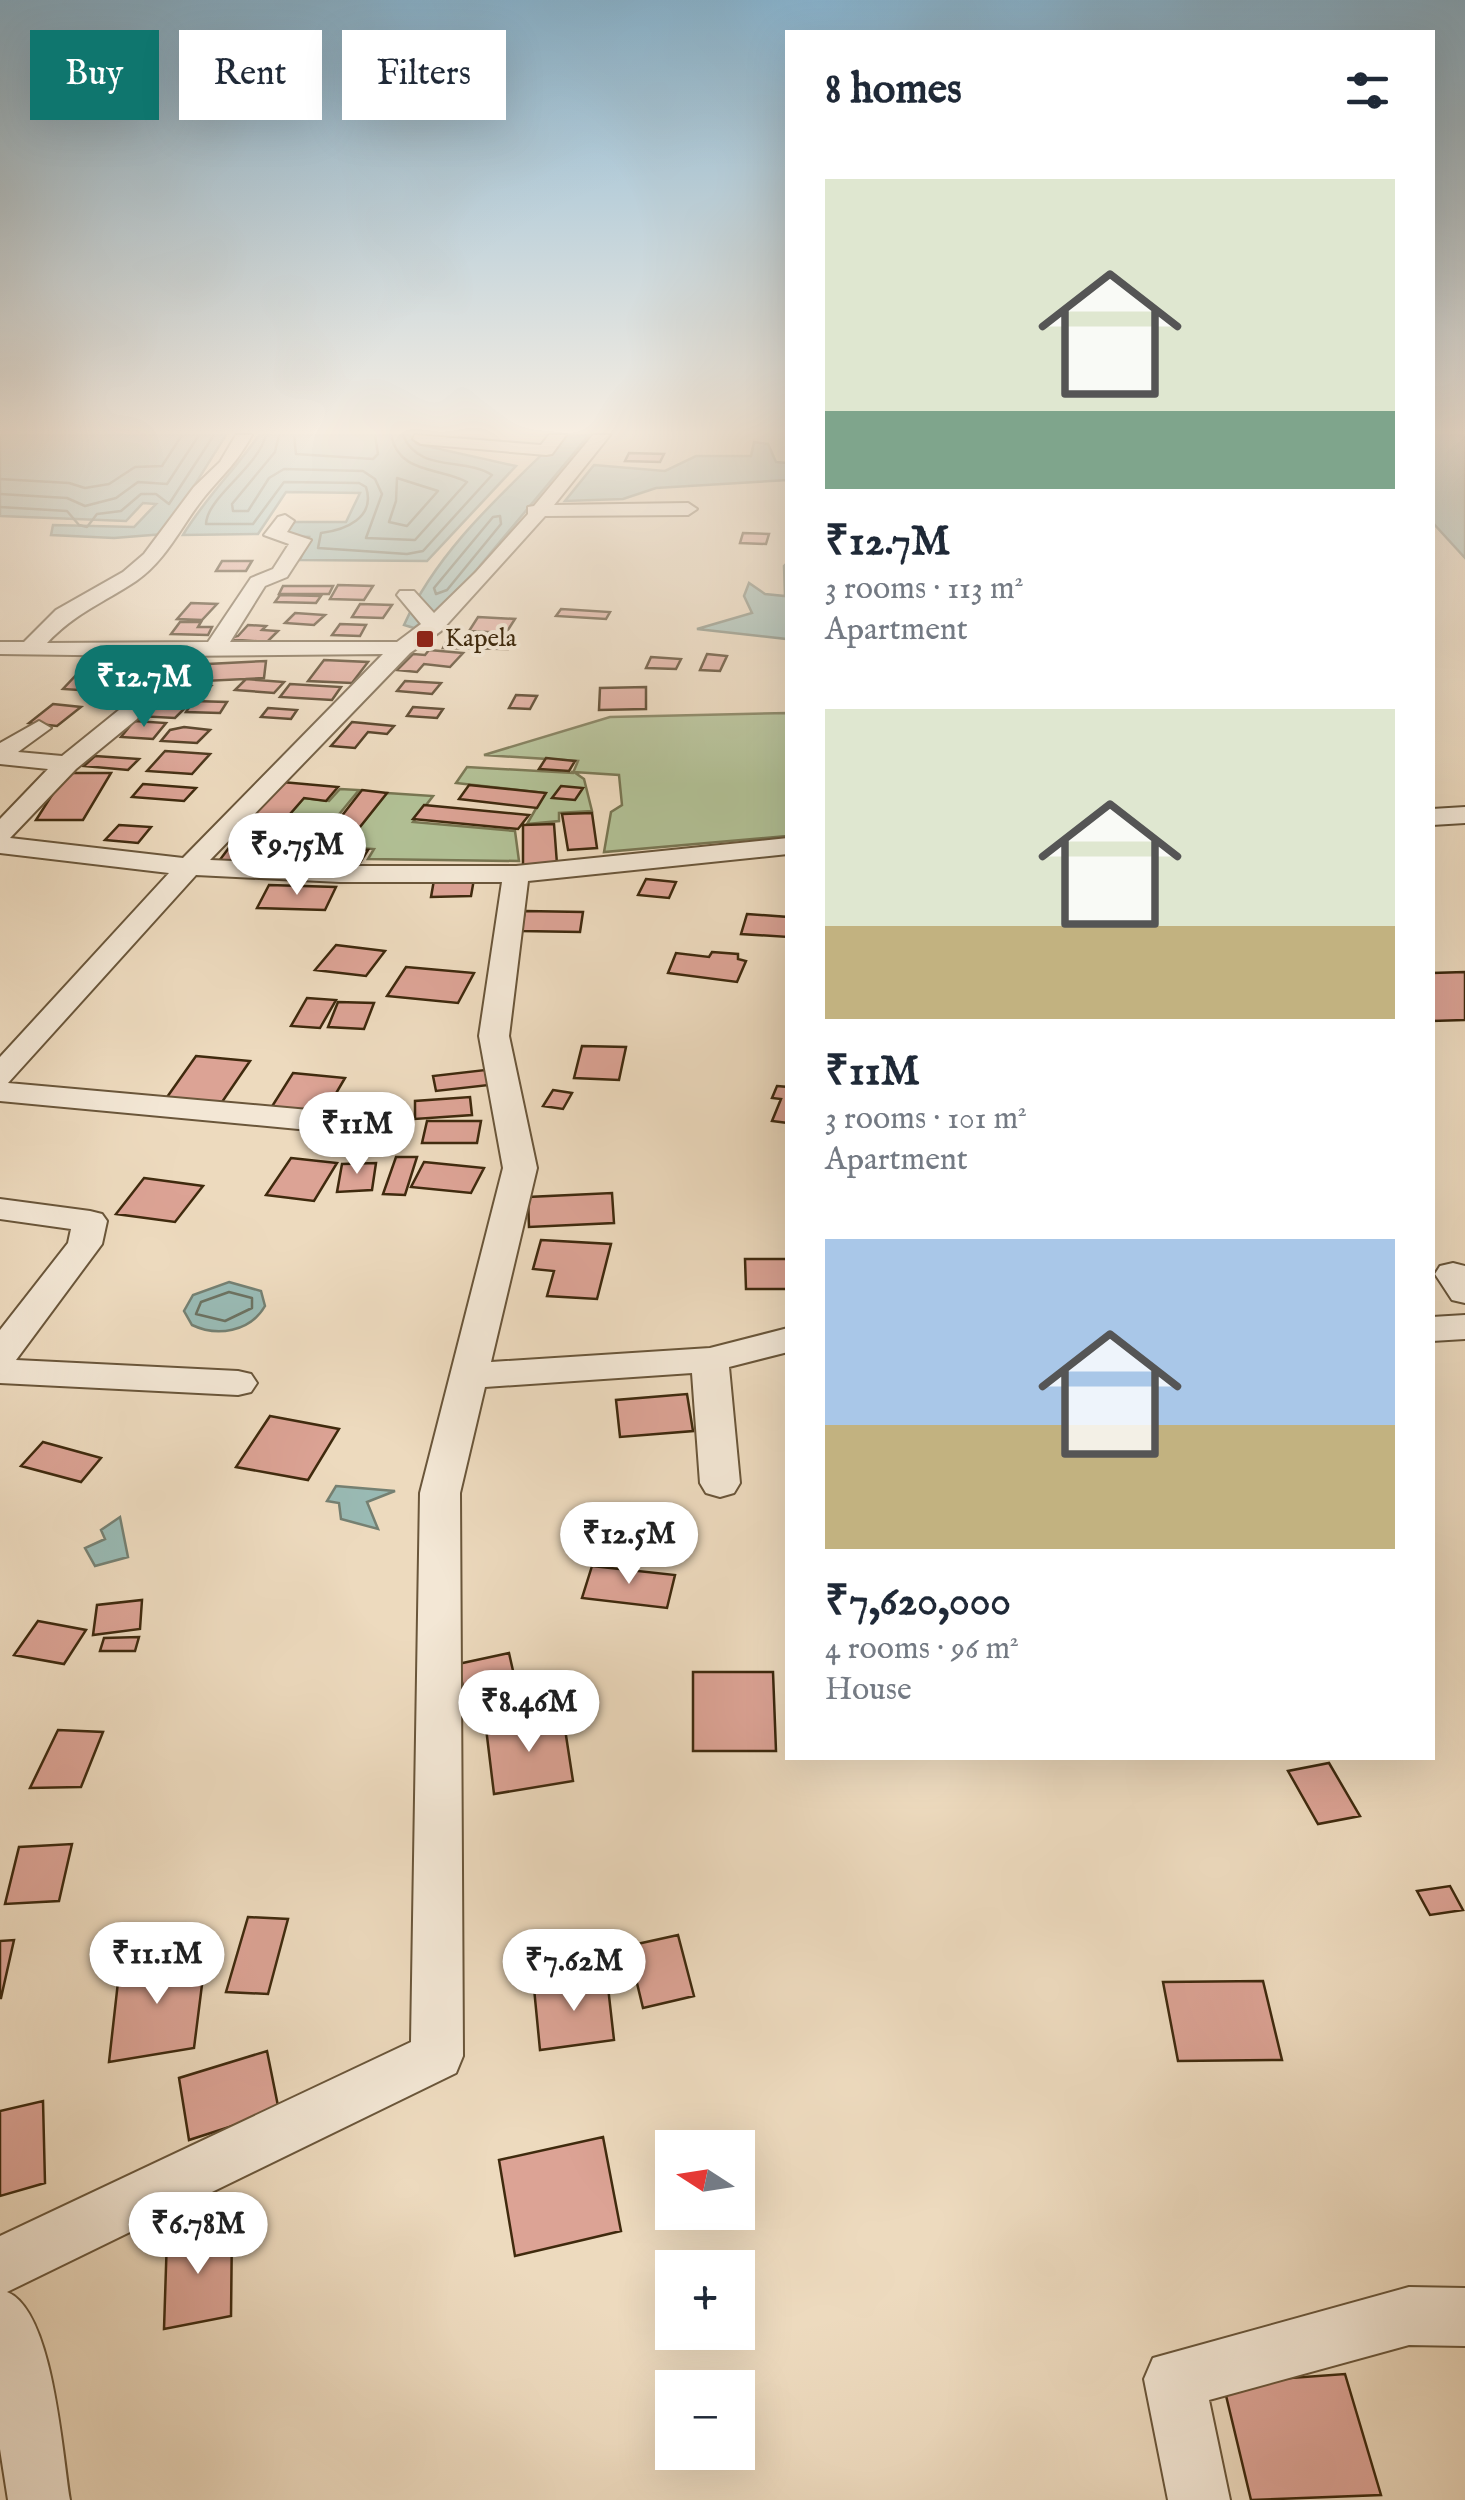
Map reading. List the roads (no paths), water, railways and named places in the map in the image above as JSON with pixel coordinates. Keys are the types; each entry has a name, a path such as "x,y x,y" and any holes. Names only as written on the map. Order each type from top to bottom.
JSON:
{"street":[{"path":"30,649 63,614 130,576 157,552"},
{"path":"215,648 258,582 280,573 294,552"},
{"path":"0,1076 189,867 402,648 434,627 470,594 504,552"},
{"path":"407,595 434,627"},
{"path":"0,648 402,648"},
{"path":"0,834 67,764 129,714 162,650"},
{"path":"0,755 39,728"},
{"path":"0,755 67,764"},
{"path":"1435,817 1465,814"},
{"path":"0,844 189,867 340,874 516,874 785,846"},
{"path":"0,2266 437,2056 440,1493 520,1168 494,1036 516,874"},
{"path":"0,1092 309,1120"},
{"path":"0,1208 90,1222 86,1244 0,1355"},
{"path":"1435,1329 1465,1327"},
{"path":"466,1376 710,1360 785,1341"},
{"path":"710,1360 720,1483"},
{"path":"0,1370 238,1383"},
{"path":"1198,2500 1174,2379 1409,2316 1465,2317"},
{"path":"0,2318 13,2337 39,2500"}],"water":[{"path":"303,552 436,552 427,561 300,560"},
{"path":"450,552 492,552 454,597 414,628 404,625 418,597"},
{"path":"749,583 765,594 785,596 785,639 697,629 752,613 744,596"},
{"path":"229,1282 261,1291 265,1306 259,1315 232,1330 212,1331 192,1325 184,1311 193,1295"},
{"path":"336,1486 395,1491 367,1502 378,1529 341,1519 339,1503 327,1501"},
{"path":"120,1517 128,1557 95,1566 85,1548 105,1539 101,1530"}],"place":[{"name":"Kapela","path":"425,639"}]}
